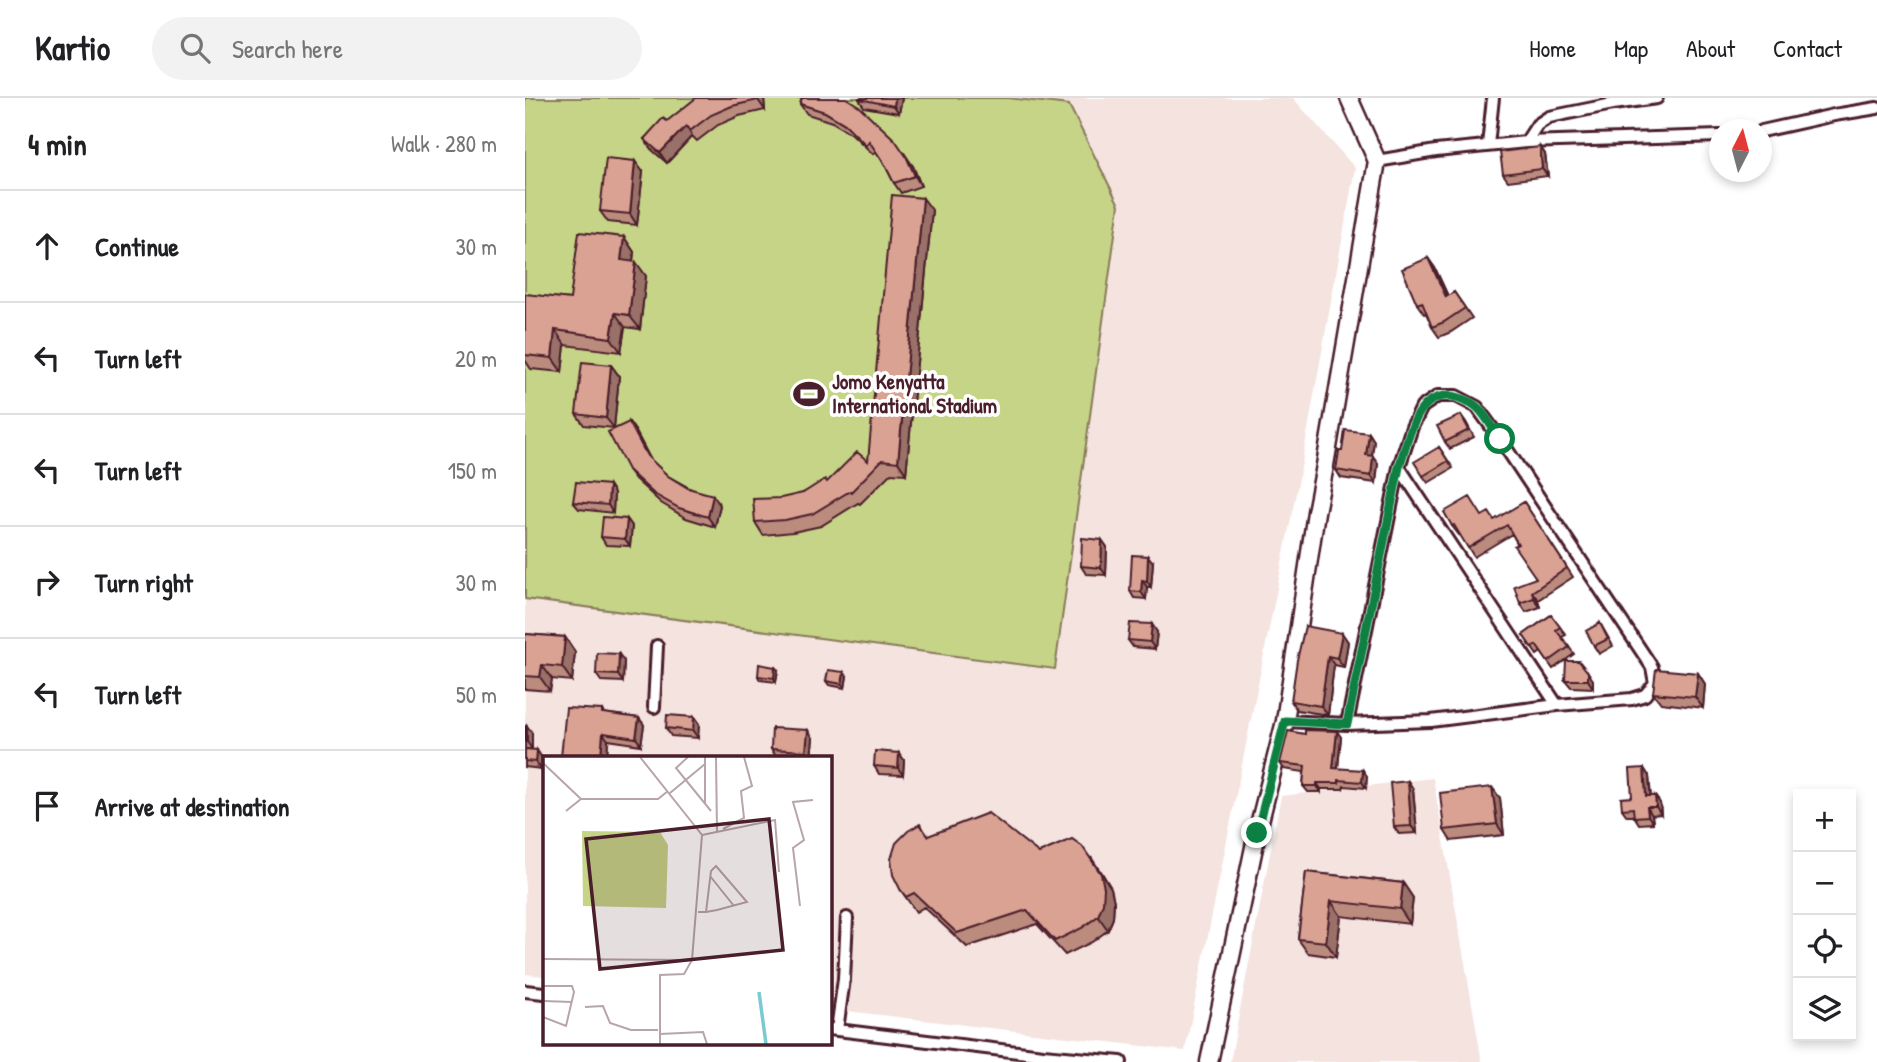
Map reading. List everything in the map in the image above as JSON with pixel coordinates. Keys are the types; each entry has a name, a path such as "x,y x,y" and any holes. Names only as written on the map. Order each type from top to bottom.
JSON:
{"street":[{"path":"1209,1062 1257,833 1285,721 1316,512 1377,161 1349,98"},
{"path":"1488,145 1493,98"},
{"path":"1527,142 1537,125 1549,117 1657,98"},
{"path":"1772,129 1877,108"},
{"path":"1377,161 1436,151 1527,142 1709,136"},
{"path":"1285,721 1347,724 1431,721 1557,705 1632,699 1645,695 1655,683 1652,667 1477,407 1456,396 1439,396 1422,407 1399,467 1347,724"},
{"path":"1399,467 1557,705"},
{"path":"654,707 657,646"},
{"path":"847,918 844,979 833,1029 1029,1054 1121,1062"},
{"path":"525,991 543,993"}],"shaded area":[{"path":"1008,98 1293,98 1355,168 1301,468 1185,1051 831,1009 831,756 543,756 543,976 525,974 525,599 1055,669 1119,205 1069,105"},
{"path":"1433,778 1482,1062 1230,1062 1281,796"}],"green space":[{"name":"Jomo Kenyatta International Stadium","path":"525,98 1008,98 1069,105 1119,205 1055,669 525,599"}],"building":[{"path":"696,98 758,100 732,106 711,115 690,131 686,126 660,153 644,139 663,118 667,121"},
{"path":"802,98 846,98 859,106 895,140 915,176 894,183 869,141 866,145 845,124 825,112 800,104"},
{"path":"859,98 895,98 894,106"},
{"path":"1540,147 1542,169 1503,174 1500,152"},
{"path":"606,158 635,161 630,214 600,211"},
{"path":"892,195 923,198 898,462 882,460 851,492 812,514 785,520 755,522 753,499 781,498 803,493 825,479 827,482 857,452 868,461"},
{"path":"579,232 624,237 621,260 636,262 629,315 615,313 611,338 555,330 552,358 525,355 525,294 570,299"},
{"path":"1428,258 1446,297 1454,292 1465,308 1432,327 1422,302 1417,304 1402,269"},
{"path":"582,362 611,365 606,418 576,414"},
{"path":"1461,415 1469,430 1445,442 1437,426"},
{"path":"629,422 647,456 668,476 688,488 713,495 708,517 679,508 654,494 628,470 608,432"},
{"path":"1345,430 1369,433 1366,455 1373,456 1371,476 1336,470"},
{"path":"1439,447 1448,461 1423,476 1414,462"},
{"path":"576,482 609,485 608,505 573,502"},
{"path":"1470,497 1482,516 1489,512 1494,520 1524,502 1567,568 1532,592 1534,598 1520,603 1514,586 1536,578 1514,546 1518,544 1507,525 1468,548 1444,512"},
{"path":"603,517 627,519 625,539 601,537"},
{"path":"1082,538 1102,540 1101,568 1081,566"},
{"path":"1132,555 1148,556 1147,581 1142,580 1141,592 1130,591"},
{"path":"1551,615 1560,627 1556,630 1569,647 1548,662 1536,645 1532,648 1523,635"},
{"path":"1130,623 1152,624 1150,642 1128,640"},
{"path":"1600,623 1608,639 1594,646 1586,631"},
{"path":"1305,626 1342,633 1337,658 1328,656 1321,706 1291,701"},
{"path":"525,634 565,637 562,667 542,665 540,677 525,676"},
{"path":"597,653 619,654 618,675 596,674"},
{"path":"1566,661 1579,661 1588,672 1588,680 1565,680"},
{"path":"759,664 775,667 774,678 758,676"},
{"path":"1656,669 1698,673 1695,697 1653,693"},
{"path":"828,670 844,672 842,684 826,681"},
{"path":"566,708 602,710 602,713 639,718 636,738 603,733 601,755 561,756"},
{"path":"667,715 694,717 693,731 666,728"},
{"path":"527,726 527,742 525,742"},
{"path":"772,728 808,730 806,751 771,749"},
{"path":"1305,730 1337,731 1333,768 1363,770 1362,782 1339,780 1339,783 1303,786 1305,766 1280,763 1288,731 1305,734"},
{"path":"525,749 537,750 536,762 525,761"},
{"path":"875,751 899,753 898,768 874,766"},
{"path":"1644,768 1646,796 1655,796 1656,807 1647,807 1648,816 1634,817 1633,808 1622,809 1621,798 1632,797 1630,769"},
{"path":"1408,781 1411,826 1394,827 1390,783"},
{"path":"1492,787 1497,824 1444,830 1440,793"},
{"path":"988,813 1039,853 1072,839 1082,846 1101,874 1103,903 1098,916 1082,928 1055,941 1027,910 957,933 914,893 906,897 893,875 891,859 896,843 920,824 928,836"},
{"path":"1306,872 1403,883 1400,909 1331,901 1326,942 1298,939"}],"place":[{"name":"Jomo Kenyatta International Stadium","path":"809,394"}],"route":[{"path":"1257,833 1285,721 1347,724 1399,467 1422,407 1439,396 1456,396 1477,407 1500,439"}]}
